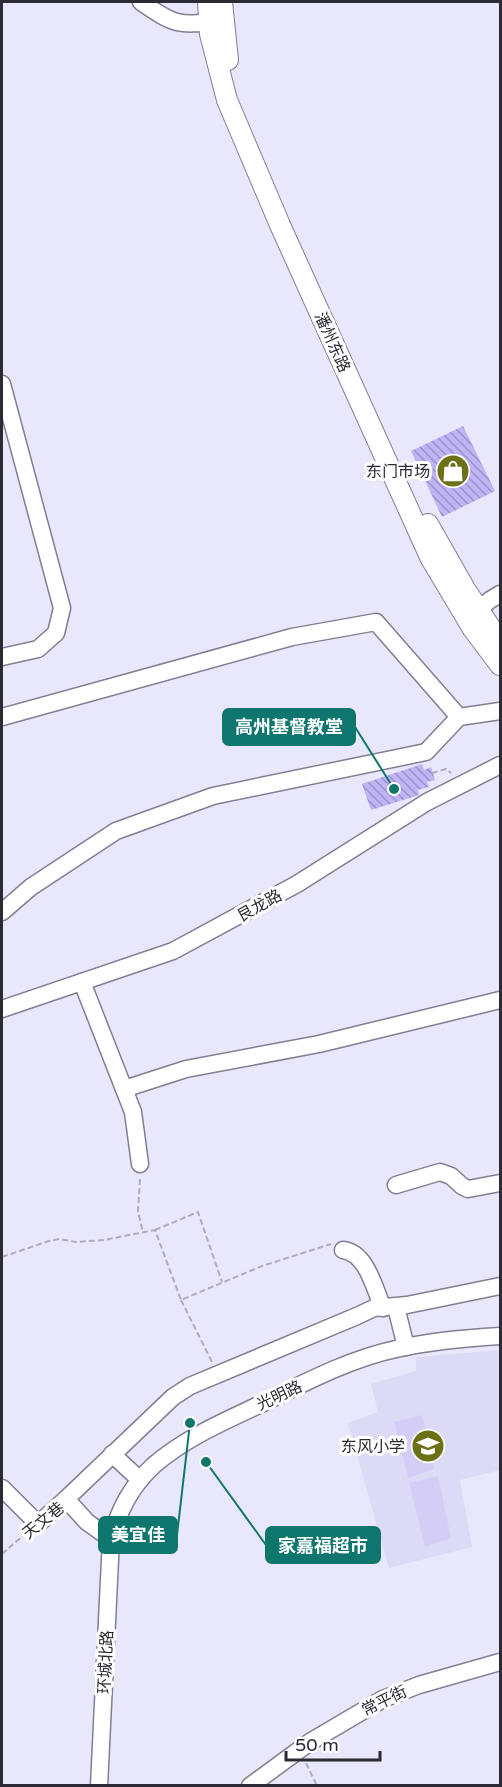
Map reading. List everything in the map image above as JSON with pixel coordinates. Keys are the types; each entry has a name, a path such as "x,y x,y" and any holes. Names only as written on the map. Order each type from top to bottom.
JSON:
{"main road":[{"name":"潘州东路","path":"208,2 218,15 220,78 251,159 413,523 430,557 473,615 501,665"},
{"name":"潘州东路","path":"473,615 501,642"}],"street":[{"path":"141,2 155,13 180,24 192,25 218,15"},
{"path":"2,384 62,608 56,633 38,649 2,657"},
{"path":"473,615 501,594"},
{"path":"2,717 292,637 376,622 459,717"},
{"path":"2,912 31,887 116,831 213,796 426,752 459,717 501,711"},
{"name":"艮龙路","path":"2,1009 173,951 297,884 427,802 501,765"},
{"path":"82,982 133,1112 140,1164"},
{"path":"124,1089 186,1069 319,1044 501,1000"},
{"path":"396,1185 440,1172 451,1176 468,1189 501,1183"},
{"path":"337,1247 349,1251 359,1259 389,1307 406,1347"},
{"path":"66,1498 174,1397 190,1386 368,1310 501,1286"},
{"name":"光明路","path":"111,1539 126,1498 140,1480 155,1465 182,1445 227,1420 324,1374 370,1356 449,1340 501,1336"},
{"path":"112,1454 140,1480"},
{"path":"2,1488 38,1524"},
{"name":"天文巷","path":"38,1524 66,1498 87,1522 111,1539"},
{"name":"环城北路","path":"99,1785 111,1539"},
{"name":"常平街","path":"250,1785 300,1750 370,1706 401,1690 501,1662"}],"path":[{"path":"432,773 446,769"},
{"path":"140,1164 138,1211 143,1233"},
{"path":"2,1257 21,1249 59,1239 85,1242 143,1233 198,1212 222,1282"},
{"path":"155,1230 181,1300 218,1374"},
{"path":"181,1300 262,1266 337,1247"},
{"name":"天文巷","path":"2,1554 38,1524"},
{"path":"300,1750 316,1785"}],"shaded area":[{"name":"东风小学","path":"500,1350 500,1470 460,1480 472,1547 389,1568 348,1423 378,1412 371,1384 416,1371 416,1357"},
{"path":"422,1415 434,1469 408,1478 394,1422"},
{"path":"438,1476 451,1538 425,1547 409,1483"}],"building":[{"name":"东门市场","path":"463,426 495,491 442,517 411,451"},
{"path":"422,764 424,770 431,767 435,780 427,782 429,787 418,790 419,795 371,810 362,784"}],"place":[{"name":"东门市场","path":"453,471"},
{"name":"高州基督教堂","path":"394,789"},
{"name":"美宜佳","path":"190,1423"},
{"name":"东风小学","path":"428,1446"},
{"name":"家嘉福超市","path":"206,1462"}]}
